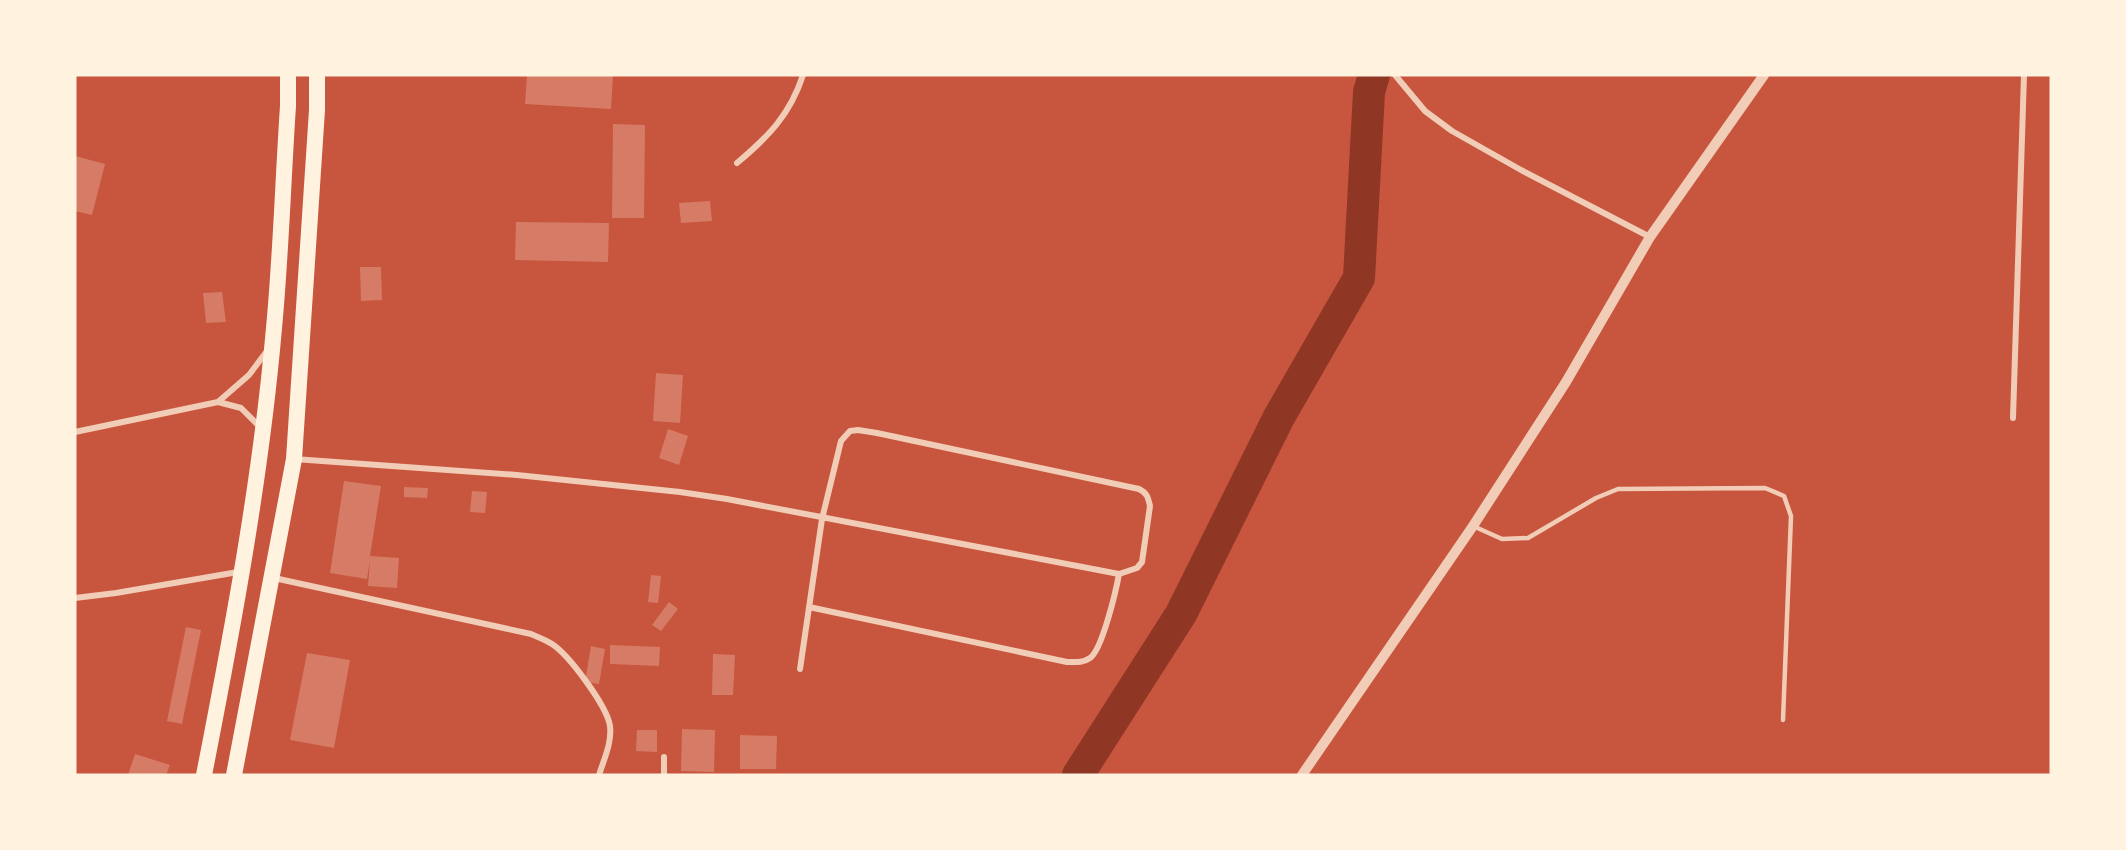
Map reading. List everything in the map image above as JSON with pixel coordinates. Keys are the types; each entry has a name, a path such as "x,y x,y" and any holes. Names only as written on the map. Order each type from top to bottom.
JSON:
{"highway":[{"path":"204,775 242,572 273,344 288,75"},
{"path":"234,775 294,459 317,110 317,75"}],"street":[{"path":"737,163 764,141 784,116 796,95 803,75"},
{"path":"1395,75 1425,111 1452,131 1521,170 1650,237"},
{"path":"1302,775 1473,526 1566,382 1650,237 1764,75"},
{"path":"2013,418 2024,75"},
{"path":"218,402 249,375 273,344"},
{"path":"75,432 218,402 241,408 262,430"},
{"path":"294,459 506,474 727,499 822,519 1119,574 1137,568 1142,562 1150,506 1146,492 877,433 850,431 841,441 822,519 800,669"},
{"path":"75,598 242,572"},
{"path":"809,607 1067,662 1083,662 1092,657 1099,645 1116,592 1119,574"},
{"path":"273,578 531,634 551,643 568,658 593,693 609,724 610,743 599,775"},
{"path":"664,757 664,775"}],"lane":[{"path":"1473,526 1502,539 1528,538 1596,498 1618,489 1765,488 1784,496 1791,516 1783,720"}],"building":[{"path":"527,75 613,75 611,109 525,104"},
{"path":"613,124 645,125 644,218 612,218"},
{"path":"75,156 105,164 92,215 75,211"},
{"path":"710,201 712,221 681,223 679,203"},
{"path":"516,222 609,223 608,262 515,260"},
{"path":"360,267 381,267 382,300 361,301"},
{"path":"222,292 226,322 206,323 203,293"},
{"path":"656,373 683,375 680,423 653,421"},
{"path":"668,429 688,436 679,465 659,458"},
{"path":"344,481 381,486 370,556 399,558 397,588 368,586 370,560 367,579 330,573"},
{"path":"404,487 428,488 427,498 404,497"},
{"path":"472,491 487,492 485,513 470,512"},
{"path":"651,575 661,576 658,603 648,602"},
{"path":"669,602 678,609 661,631 652,625"},
{"path":"186,627 201,630 182,724 167,721"},
{"path":"610,645 660,647 659,666 610,664"},
{"path":"591,646 605,649 599,684 585,682"},
{"path":"307,653 350,660 334,748 290,740"},
{"path":"713,654 735,655 733,695 712,695"},
{"path":"682,729 715,730 714,772 681,771"},
{"path":"637,730 657,730 657,752 636,751"},
{"path":"740,735 777,736 776,769 740,769"},
{"path":"135,754 170,765 166,775 128,775"}],"waterway":[{"path":"1078,775 1181,614 1279,417 1359,278 1369,92 1374,75"}]}
